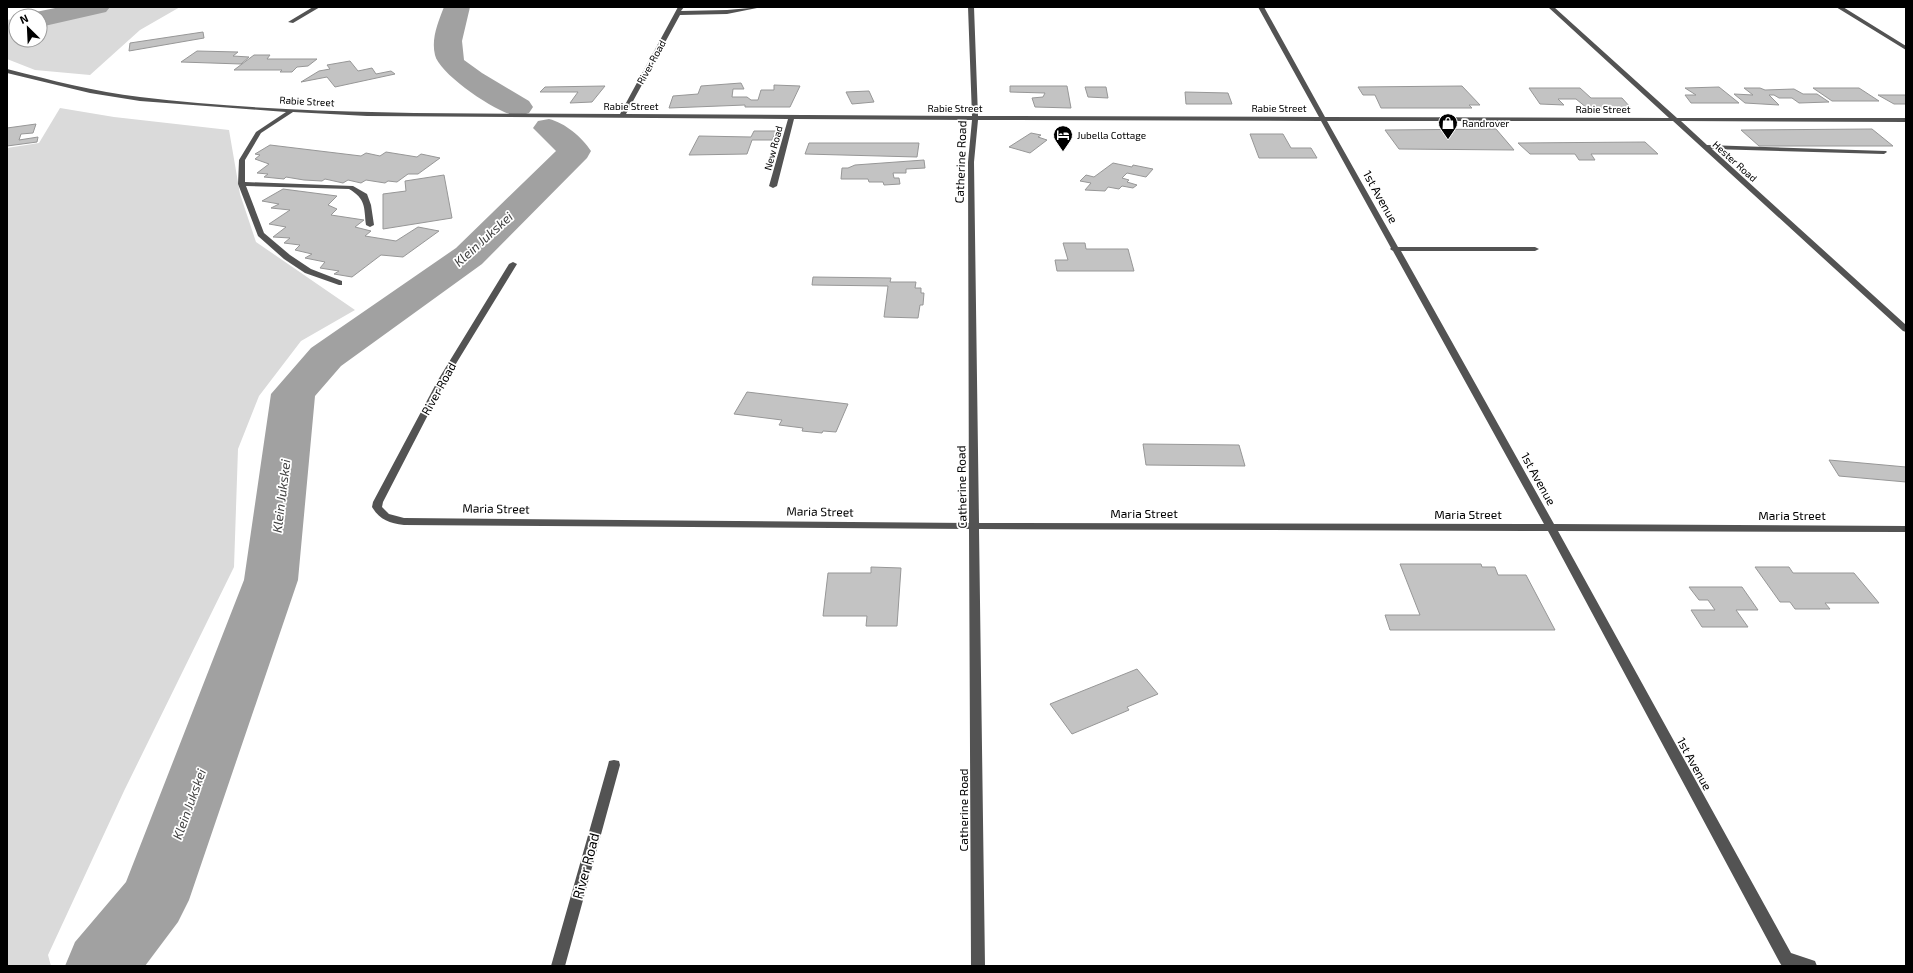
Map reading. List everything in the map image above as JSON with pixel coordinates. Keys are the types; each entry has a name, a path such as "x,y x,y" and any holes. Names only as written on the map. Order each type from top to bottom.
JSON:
{"street":[{"path":"291,22 317,7"},
{"name":"River Road","path":"622,116 681,7"},
{"path":"678,13 727,12 759,7"},
{"name":"Catherine Road","path":"971,7 975,118 971,162 976,526 978,966"},
{"name":"1st Avenue","path":"1261,7 1394,249 1551,528 1787,962"},
{"name":"Hester Road","path":"1551,7 1906,329"},
{"path":"1839,7 1906,48"},
{"name":"Rabie Street","path":"9,73 90,91 140,98 291,111 367,114 975,118 1906,120"},
{"path":"291,111 259,132 242,160 242,184 261,234 287,257 308,271 339,283"},
{"name":"New Road","path":"773,186 792,116"},
{"path":"1705,148 1884,152"},
{"path":"242,184 351,187 363,194 370,225"},
{"path":"1394,249 1535,249"},
{"name":"River Road","path":"383,516 376,507 378,502 442,380 513,264"},
{"name":"Maria Street","path":"383,516 392,520 424,521 976,526 1906,529"},
{"name":"River Road","path":"558,966 614,766"},
{"path":"1787,962 1810,966"}],"shaded area":[{"path":"63,7 180,7 140,30 90,75 35,70 7,59 7,20 8,48 48,48 48,11"},
{"path":"60,108 114,117 229,130 240,194 256,242 355,310 301,341 259,396 238,449 234,567 124,791 48,955 51,966 7,966 7,148 39,143"}],"building":[{"path":"203,32 204,38 129,51 130,43"},
{"path":"197,51 238,52 233,56 249,57 241,64 181,62"},
{"path":"254,55 270,55 267,59 317,59 308,66 297,67 292,72 280,72 282,70 234,70"},
{"path":"350,61 358,71 372,68 376,74 391,71 395,74 335,87 327,77 301,82 319,71 330,69 327,65"},
{"path":"741,83 744,89 733,89 732,97 747,97 751,100 758,100 761,90 774,90 774,85 800,86 790,107 745,107 745,105 669,108 673,96 698,94 701,86"},
{"path":"605,86 592,102 570,103 578,92 540,92 545,87"},
{"path":"1010,86 1067,86 1071,108 1035,107 1032,98 1043,97 1045,93 1010,92"},
{"path":"1462,86 1480,105 1469,105 1472,108 1381,108 1375,95 1363,95 1358,87"},
{"path":"1085,87 1106,87 1108,98 1088,97"},
{"path":"1719,87 1739,103 1691,103 1685,95 1696,95 1685,88"},
{"path":"1529,88 1580,88 1591,98 1622,98 1631,108 1587,108 1576,99 1558,99 1564,105 1540,104"},
{"path":"1744,88 1760,88 1765,90 1794,89 1803,94 1817,94 1829,102 1799,103 1792,98 1779,98 1774,95 1769,95 1779,105 1745,103 1734,94 1753,95"},
{"path":"1813,88 1859,88 1879,101 1832,101"},
{"path":"869,91 874,102 852,104 846,92"},
{"path":"1185,92 1228,93 1232,104 1186,104"},
{"path":"1878,95 1906,95 1906,104 1894,104"},
{"path":"36,124 33,133 21,134 19,140 38,137 37,142 7,146 7,128"},
{"name":"Randrover","path":"1496,129 1514,150 1399,149 1385,130"},
{"path":"1872,129 1893,146 1759,146 1741,130"},
{"path":"754,131 776,131 772,140 752,140 747,154 689,155 699,136 751,137"},
{"path":"1031,133 1041,135 1038,137 1047,140 1030,153 1009,147"},
{"path":"1250,134 1283,134 1291,148 1311,148 1317,158 1259,158"},
{"path":"1645,142 1658,154 1591,154 1595,160 1579,160 1575,154 1530,154 1518,143"},
{"path":"809,143 919,143 917,157 805,154"},
{"path":"270,145 361,156 366,153 380,156 386,152 417,157 421,154 440,158 418,174 408,174 397,182 388,181 385,183 366,180 361,183 348,180 343,183 325,179 322,181 286,177 284,179 264,177 268,174 257,173 269,164 255,159 260,155 255,154"},
{"path":"924,160 925,168 906,169 906,173 893,173 894,178 899,178 900,184 884,185 883,182 869,182 868,179 841,179 842,168 848,168 855,165"},
{"path":"1113,163 1153,169 1146,177 1127,173 1122,178 1129,180 1127,182 1137,185 1133,188 1122,186 1119,189 1108,187 1105,191 1085,190 1091,183 1080,181 1086,175 1094,177"},
{"path":"444,175 452,218 383,229 383,194 406,191 405,181"},
{"path":"283,189 337,196 328,205 337,209 331,215 364,220 355,227 371,231 365,236 396,241 418,227 439,231 403,257 381,255 352,277 334,274 339,271 320,268 325,262 305,258 312,254 295,250 300,245 284,243 290,238 273,237 286,227 269,224 290,210 271,208 279,204 262,201"},
{"path":"1063,243 1085,243 1086,249 1128,249 1134,271 1057,271 1055,260 1068,260"},
{"path":"813,277 891,278 890,282 916,282 915,288 921,288 921,293 924,293 923,305 920,305 918,318 884,317 888,286 812,285"},
{"path":"747,392 848,404 836,432 823,431 822,433 802,431 803,428 779,425 782,420 734,414"},
{"path":"1143,444 1239,445 1245,466 1146,465"},
{"path":"1829,460 1906,467 1906,482 1839,476"},
{"path":"1400,564 1481,564 1482,567 1495,567 1498,575 1526,575 1555,630 1390,630 1385,615 1420,615"},
{"path":"871,567 901,568 897,626 866,626 867,616 823,616 828,573 871,573"},
{"path":"1755,567 1789,567 1793,573 1854,573 1879,603 1825,603 1830,609 1795,609 1790,602 1780,602"},
{"path":"1689,587 1742,587 1758,610 1736,610 1748,627 1702,627 1691,610 1715,610 1708,600 1699,600"},
{"path":"1137,669 1158,694 1127,707 1129,710 1072,734 1050,704"}],"waterway":[{"path":"48,17 97,7"},
{"name":"Klein Jukskei","path":"457,7 450,27 448,41 451,62 462,73 518,107"},
{"name":"Klein Jukskei","path":"101,966 154,900 271,580 293,394 326,357 469,256 575,151 549,128"}],"place":[{"name":"Randrover","path":"1448,140"},
{"name":"Jubella Cottage","path":"1063,152"}]}
